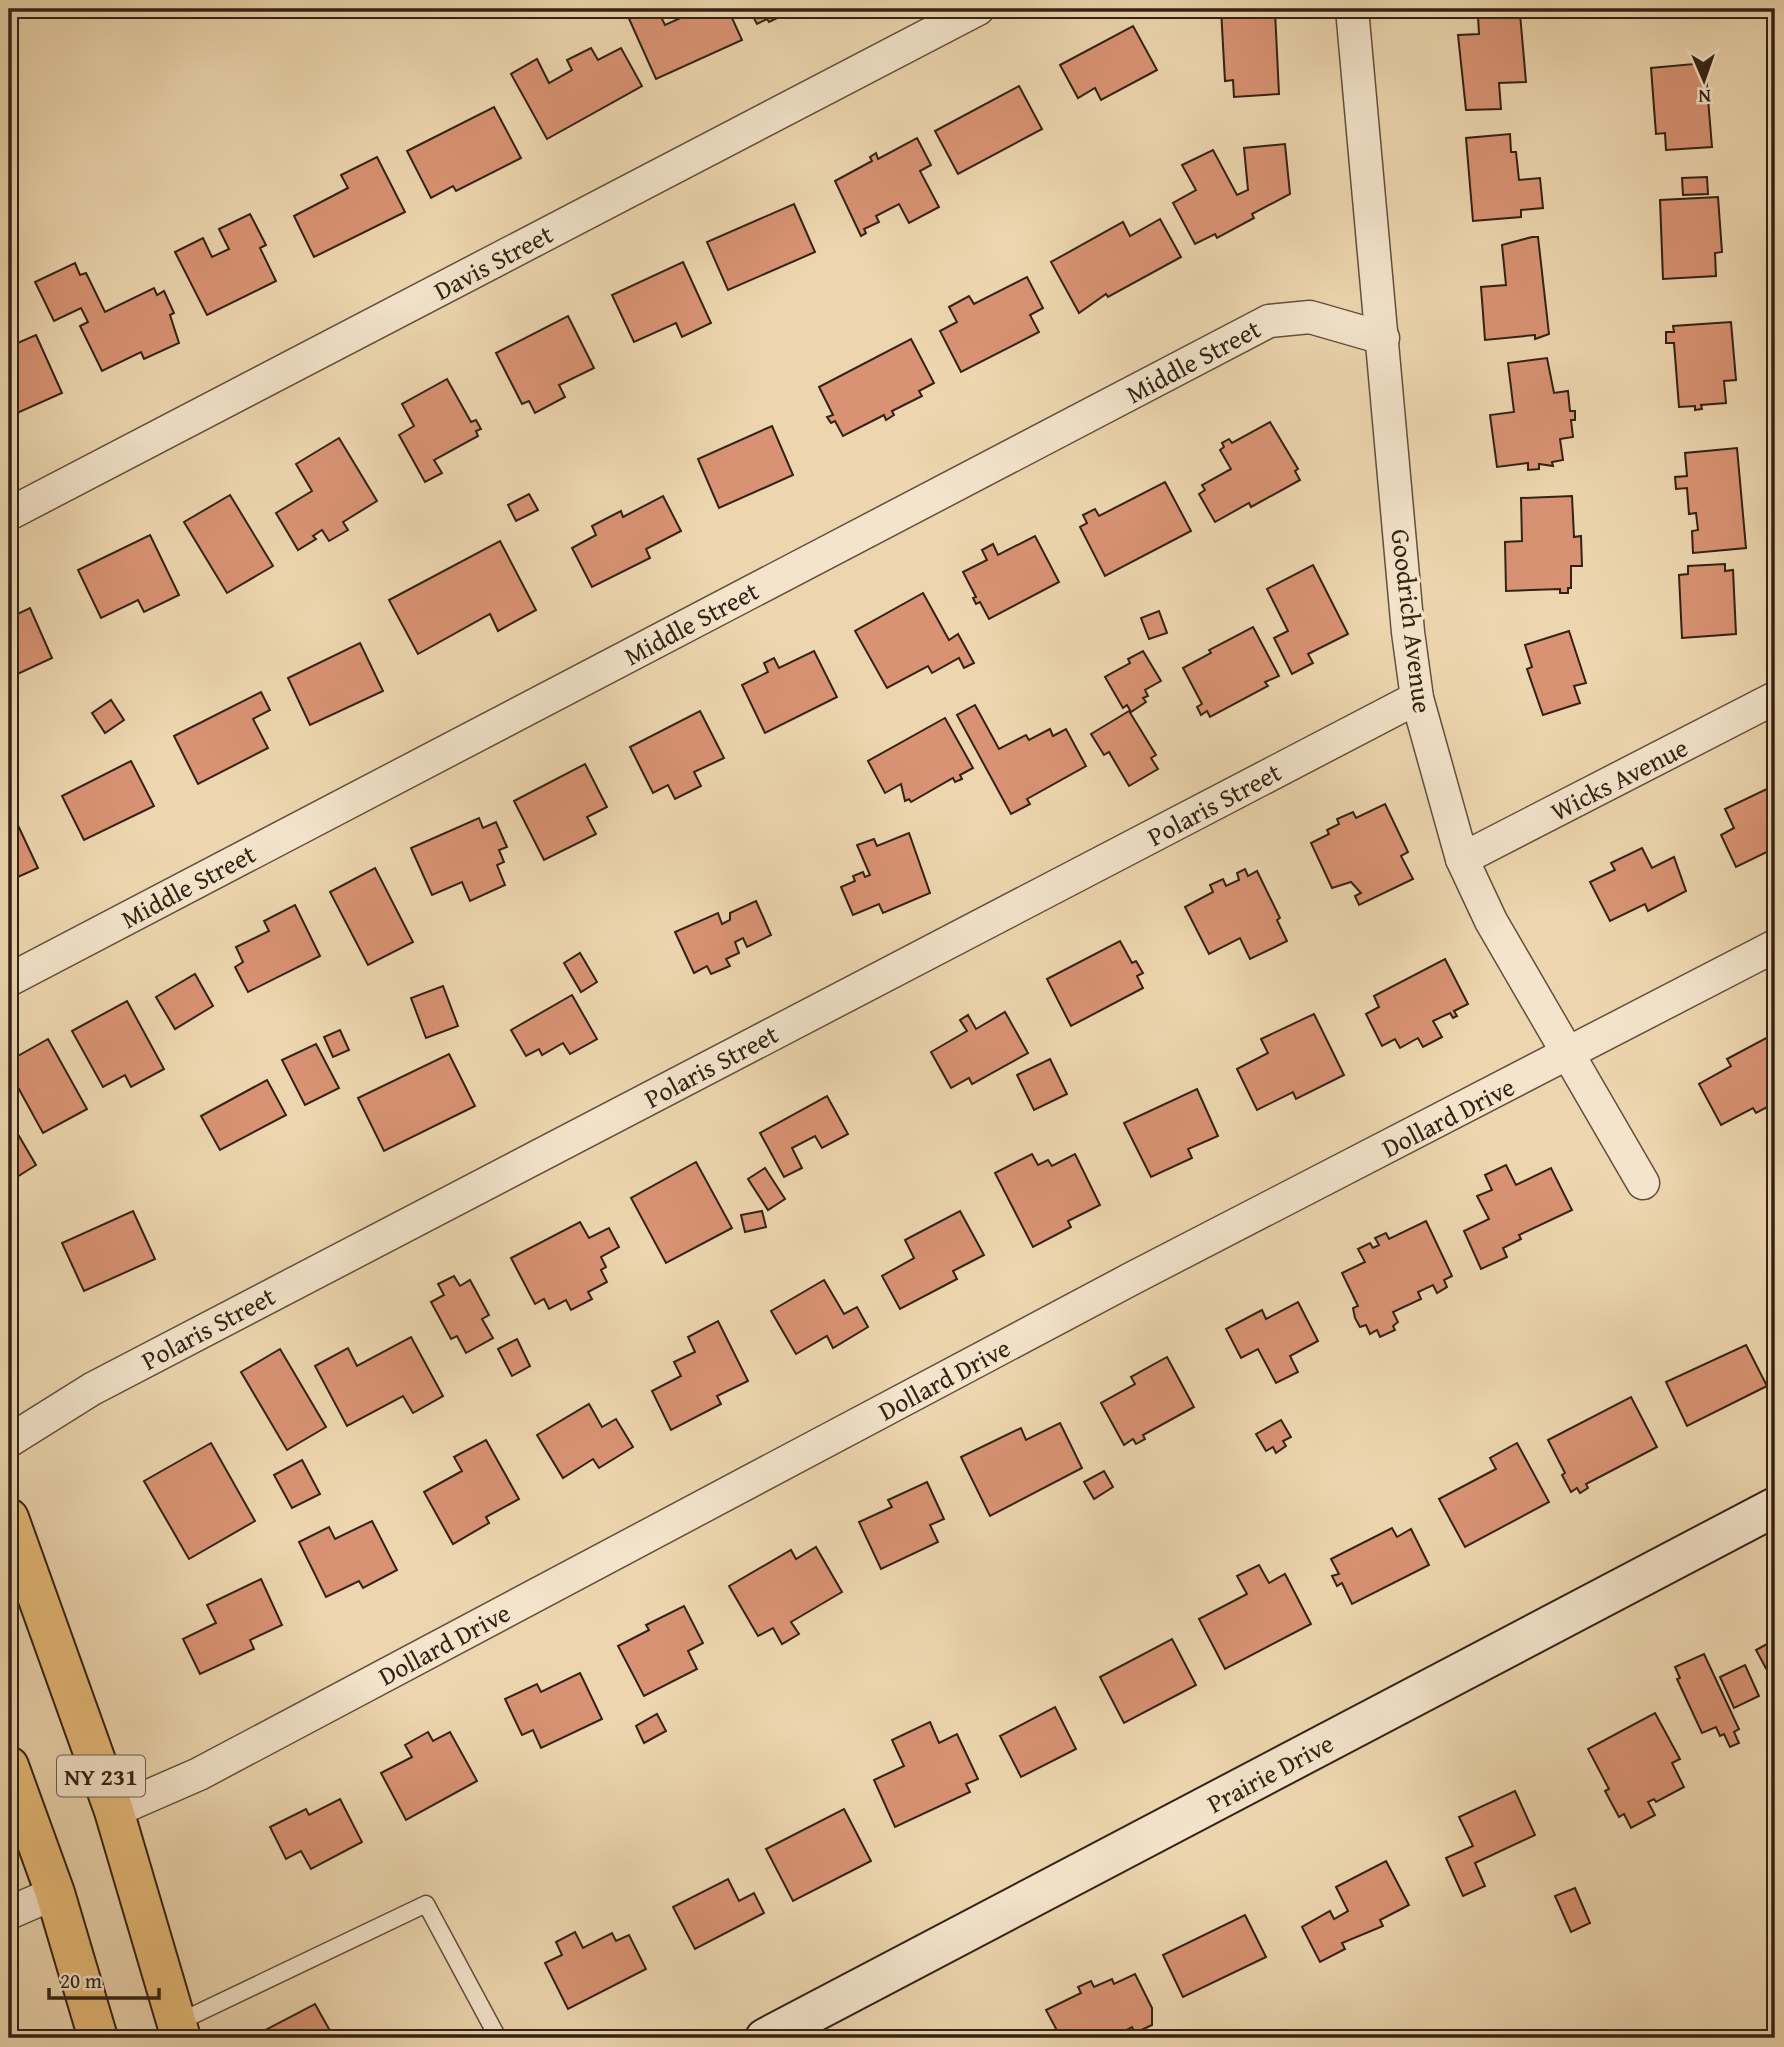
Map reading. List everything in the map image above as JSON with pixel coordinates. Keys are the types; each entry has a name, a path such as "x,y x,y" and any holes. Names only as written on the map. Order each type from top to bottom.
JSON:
{"main road":[{"name":"NY 231","path":"9,1518 114,1811 178,2031"},
{"name":"NY 231","path":"9,1766 55,1893 98,2038"}],"street":[{"name":"Davis Street","path":"9,514 978,9"},
{"name":"Goodrich Avenue","path":"1352,9 1408,632 1417,698 1462,859 1491,921 1643,1183"},
{"name":"Middle Street","path":"9,980 1269,321 1310,317 1383,338"},
{"name":"Polaris Street","path":"9,1441 92,1389 1417,698"},
{"name":"Wicks Avenue","path":"1462,859 1775,698"},
{"name":"Dollard Drive","path":"114,1811 199,1774 1119,1286 1775,946"},
{"name":"Prairie Drive","path":"765,2038 1775,1507"},
{"path":"9,1913 55,1893"}],"lane":[{"path":"178,2031 426,1904 498,2038"}],"building":[{"path":"634,9 657,9 665,25 692,13 690,9 728,9 742,40 656,79 626,12"},
{"path":"749,9 796,9 769,22 767,19 757,24"},
{"path":"1221,9 1275,11 1279,94 1234,97 1233,80 1225,81"},
{"path":"1628,9 1672,9 1673,14 1628,18"},
{"path":"1520,14 1526,82 1499,83 1501,109 1466,110 1458,35 1479,34 1478,16"},
{"path":"1133,26 1157,70 1101,100 1095,88 1078,98 1060,65"},
{"path":"591,48 598,60 621,48 642,86 547,139 511,74 537,59 549,83 572,70 567,60"},
{"path":"1705,63 1712,147 1666,150 1665,133 1656,134 1651,68"},
{"path":"1019,86 1042,129 958,174 935,131"},
{"path":"494,107 521,158 456,191 453,186 431,198 407,151"},
{"path":"1510,134 1511,152 1516,152 1519,180 1540,178 1543,208 1521,210 1521,217 1473,221 1466,138"},
{"path":"917,138 931,165 920,171 939,207 909,223 899,204 876,216 879,222 864,229 866,233 861,236 835,181 872,161 870,157 876,153 878,159"},
{"path":"1285,144 1290,194 1252,214 1254,218 1217,238 1215,234 1195,244 1173,203 1196,190 1182,165 1213,150 1237,195 1248,190 1244,148"},
{"path":"377,157 405,212 314,257 294,216 348,188 341,175"},
{"path":"1707,177 1708,194 1683,195 1682,178"},
{"path":"1718,197 1722,252 1715,253 1716,276 1663,279 1660,200"},
{"path":"794,204 815,252 728,290 707,242"},
{"path":"250,214 266,245 260,248 276,281 207,315 175,252 203,238 212,257 229,249 219,229"},
{"path":"1160,219 1181,257 1108,297 1106,294 1079,313 1051,262 1123,222 1130,236"},
{"path":"1538,237 1549,334 1535,339 1535,335 1485,340 1481,287 1506,285 1502,245"},
{"path":"683,262 711,323 682,337 676,323 634,342 612,295"},
{"path":"75,263 80,275 86,273 105,312 154,288 157,295 164,291 174,313 170,315 179,343 144,359 141,352 102,371 80,326 88,322 81,308 54,321 35,282"},
{"path":"1027,277 1043,308 1030,315 1039,332 961,372 940,331 957,322 949,307 969,296 974,304"},
{"path":"568,316 594,368 559,385 565,397 535,413 529,401 522,404 496,353"},
{"path":"1731,322 1736,380 1724,381 1726,403 1701,405 1702,409 1695,410 1695,406 1679,407 1674,343 1666,343 1666,332 1674,332 1673,326"},
{"path":"36,335 62,393 15,414 9,399 9,336 13,345"},
{"path":"911,339 934,383 919,391 922,396 892,411 894,415 886,420 884,415 843,436 835,421 831,423 827,417 833,415 819,387"},
{"path":"1547,358 1554,393 1568,391 1570,411 1575,411 1575,420 1571,420 1573,437 1560,439 1563,460 1552,462 1553,466 1539,464 1539,469 1528,470 1528,463 1497,467 1490,415 1514,412 1508,363"},
{"path":"447,379 471,422 476,420 481,429 476,431 478,436 434,460 442,473 425,482 399,435 414,426 402,404"},
{"path":"1270,422 1298,469 1295,471 1300,480 1251,507 1249,503 1215,522 1199,494 1205,490 1202,485 1231,469 1220,450 1224,447 1222,443 1229,439 1232,443"},
{"path":"772,426 793,475 719,508 698,459"},
{"path":"339,438 377,501 343,522 348,530 329,541 322,530 313,536 316,539 298,550 276,513 312,491 296,464"},
{"path":"1737,448 1746,548 1693,553 1692,531 1698,530 1696,513 1689,514 1687,488 1676,489 1675,477 1687,476 1685,453"},
{"path":"1165,482 1191,531 1105,576 1080,527 1087,523 1083,515 1095,509 1099,516"},
{"path":"529,494 538,510 516,521 508,505"},
{"path":"230,495 273,566 227,593 184,522"},
{"path":"663,496 681,531 646,549 650,558 592,587 572,548 596,535 592,526 621,511 623,517"},
{"path":"1572,496 1574,537 1581,536 1582,566 1571,566 1571,588 1568,588 1568,593 1560,593 1560,589 1506,591 1505,542 1522,541 1521,498"},
{"path":"150,535 179,595 144,612 138,600 101,618 78,570"},
{"path":"1035,536 1059,582 989,619 980,602 976,604 973,598 976,597 963,572 987,560 982,550 993,544 998,555"},
{"path":"500,541 536,610 498,631 490,614 418,654 389,600"},
{"path":"1725,564 1725,571 1733,570 1736,634 1682,638 1679,575 1688,574 1688,566"},
{"path":"1313,565 1348,634 1308,654 1313,663 1292,674 1274,638 1288,631 1267,589"},
{"path":"923,593 949,640 958,634 974,663 964,668 959,658 932,673 928,666 887,688 855,631"},
{"path":"30,608 52,658 9,678 9,618"},
{"path":"1159,611 1167,633 1149,639 1141,618"},
{"path":"1253,627 1279,676 1265,682 1268,686 1210,717 1207,711 1201,715 1197,707 1202,704 1183,668 1211,653 1209,650"},
{"path":"1569,631 1586,683 1574,686 1580,703 1543,715 1527,669 1532,667 1525,645"},
{"path":"360,643 383,691 310,725 288,678"},
{"path":"814,651 837,697 765,733 742,685 768,672 764,663 774,658 779,668"},
{"path":"1143,651 1161,681 1145,690 1148,696 1143,698 1146,702 1131,712 1127,705 1123,708 1105,677 1130,663 1128,659"},
{"path":"261,692 270,710 253,719 268,748 198,784 174,736"},
{"path":"111,700 124,720 105,733 92,713"},
{"path":"975,705 999,749 1026,735 1029,740 1050,729 1053,736 1066,729 1086,766 1027,799 1030,804 1011,814 957,715"},
{"path":"700,711 724,758 694,772 701,786 675,799 668,785 653,793 630,747"},
{"path":"1129,711 1156,755 1151,758 1158,769 1129,786 1109,752 1104,755 1091,734"},
{"path":"945,718 973,768 960,775 962,779 955,782 953,778 911,802 909,799 905,801 901,784 885,793 868,761"},
{"path":"131,761 154,806 84,840 62,796"},
{"path":"585,764 607,807 587,817 596,834 544,860 514,801"},
{"path":"1775,785 1775,836 1769,839 1773,849 1736,867 1721,835 1734,828 1725,809"},
{"path":"1385,804 1408,852 1401,856 1413,879 1359,905 1355,896 1361,893 1351,882 1332,888 1311,843 1329,834 1327,830 1339,824 1337,819 1353,812 1356,818"},
{"path":"479,818 483,828 496,822 507,847 499,850 504,862 497,865 505,885 470,901 462,882 432,895 411,848"},
{"path":"15,819 38,868 9,881 9,822"},
{"path":"909,833 930,893 883,913 879,904 853,915 841,887 855,881 853,876 863,872 865,877 870,875 857,845 874,839 877,846"},
{"path":"1642,848 1652,868 1674,857 1686,891 1648,911 1645,904 1610,921 1590,882 1615,870 1611,863"},
{"path":"375,868 413,942 368,965 330,892"},
{"path":"1245,869 1248,876 1257,871 1280,918 1277,920 1287,941 1250,959 1240,938 1209,954 1185,907 1213,892 1210,885 1223,879 1226,886 1239,880 1237,873"},
{"path":"756,901 771,935 747,947 743,938 735,942 739,953 726,959 730,966 711,974 707,966 694,973 675,932 718,913 722,924 730,920 730,913"},
{"path":"295,905 320,956 248,992 235,967 243,962 236,947 269,931 264,921"},
{"path":"1120,941 1132,963 1136,961 1143,973 1137,976 1143,988 1071,1026 1047,979"},
{"path":"580,953 597,982 581,992 564,963"},
{"path":"1445,959 1468,1004 1454,1011 1457,1016 1453,1018 1450,1013 1433,1021 1442,1037 1423,1047 1418,1038 1400,1048 1395,1039 1382,1046 1366,1014 1379,1007 1374,996"},
{"path":"195,974 213,1006 175,1029 156,997"},
{"path":"443,986 458,1026 426,1038 411,998"},
{"path":"572,995 597,1039 570,1054 563,1043 542,1055 539,1049 526,1056 511,1030"},
{"path":"127,1001 164,1069 131,1087 125,1075 103,1087 72,1031"},
{"path":"1005,1012 1028,1053 972,1084 969,1078 951,1088 931,1052 967,1031 960,1020 968,1015 976,1029"},
{"path":"1314,1014 1344,1075 1296,1099 1293,1092 1257,1110 1237,1069 1268,1053 1261,1039"},
{"path":"340,1030 349,1050 333,1057 324,1037"},
{"path":"1768,1037 1775,1050 1775,1103 1756,1113 1753,1108 1721,1125 1699,1084 1731,1066 1727,1059"},
{"path":"48,1039 87,1109 43,1133 9,1071 9,1061"},
{"path":"316,1044 339,1088 305,1105 282,1060"},
{"path":"449,1054 475,1106 384,1151 358,1098"},
{"path":"1050,1059 1067,1094 1034,1110 1017,1075"},
{"path":"267,1080 286,1115 220,1150 201,1116"},
{"path":"1197,1089 1218,1136 1188,1149 1192,1158 1151,1177 1124,1123"},
{"path":"827,1096 848,1134 822,1148 815,1136 792,1148 802,1168 784,1177 760,1133"},
{"path":"9,1119 36,1165 9,1182"},
{"path":"1032,1154 1038,1165 1048,1160 1052,1166 1075,1154 1100,1205 1068,1221 1071,1227 1033,1247 995,1173"},
{"path":"696,1162 732,1228 666,1263 631,1198"},
{"path":"1506,1165 1516,1185 1551,1168 1572,1210 1519,1235 1521,1239 1503,1248 1507,1257 1481,1269 1464,1231 1489,1219 1477,1196 1492,1190 1485,1175"},
{"path":"765,1168 785,1199 768,1210 748,1179"},
{"path":"133,1211 155,1259 84,1291 62,1243"},
{"path":"762,1211 766,1227 745,1232 741,1215"},
{"path":"960,1211 984,1255 953,1271 957,1279 900,1309 882,1276 914,1258 905,1240"},
{"path":"1426,1221 1452,1276 1444,1280 1447,1287 1437,1293 1433,1285 1418,1292 1421,1299 1393,1312 1398,1322 1393,1326 1395,1330 1380,1337 1377,1330 1370,1334 1366,1325 1360,1327 1355,1318 1353,1308 1358,1306 1342,1273 1365,1262 1358,1249 1370,1243 1373,1248 1379,1245 1375,1238 1386,1233 1389,1239"},
{"path":"580,1222 589,1238 609,1228 619,1247 601,1257 606,1267 601,1270 607,1282 588,1292 592,1299 571,1310 566,1300 549,1309 544,1299 535,1304 511,1258"},
{"path":"454,1276 460,1286 470,1280 489,1315 482,1319 493,1338 466,1353 457,1336 451,1339 431,1302 444,1295 438,1284"},
{"path":"824,1280 844,1314 857,1307 868,1327 833,1348 827,1336 796,1354 771,1311"},
{"path":"1298,1302 1318,1341 1290,1356 1298,1372 1276,1383 1258,1349 1241,1358 1226,1329 1262,1310 1266,1319"},
{"path":"718,1321 748,1381 717,1396 721,1404 671,1430 652,1391 681,1376 674,1362 695,1352 688,1337"},
{"path":"411,1337 443,1396 413,1413 403,1396 347,1426 315,1366 348,1348 357,1366"},
{"path":"517,1339 530,1366 512,1376 498,1349"},
{"path":"1746,1345 1767,1386 1687,1426 1666,1382"},
{"path":"280,1349 326,1427 287,1450 241,1372"},
{"path":"1167,1357 1194,1407 1143,1435 1145,1439 1136,1444 1133,1439 1124,1445 1101,1403 1135,1384 1131,1377"},
{"path":"1631,1397 1657,1447 1586,1484 1588,1488 1580,1493 1577,1488 1571,1492 1562,1475 1565,1473 1548,1440"},
{"path":"589,1404 602,1427 616,1419 633,1447 599,1468 593,1459 563,1478 537,1435"},
{"path":"1281,1420 1291,1437 1283,1441 1286,1446 1276,1453 1273,1447 1266,1451 1256,1434"},
{"path":"1060,1423 1082,1468 990,1516 961,1457 1021,1428 1026,1440"},
{"path":"486,1440 519,1499 486,1517 489,1523 453,1544 424,1492 462,1471 454,1457"},
{"path":"211,1443 255,1521 189,1559 144,1481"},
{"path":"1517,1443 1549,1502 1465,1547 1439,1499 1496,1469 1490,1458"},
{"path":"302,1460 320,1494 292,1508 274,1475"},
{"path":"1104,1471 1113,1487 1094,1499 1084,1482"},
{"path":"927,1482 944,1519 930,1525 938,1542 881,1569 859,1522 892,1507 888,1500"},
{"path":"372,1521 397,1570 363,1588 359,1581 326,1597 299,1542 329,1527 335,1539"},
{"path":"1392,1528 1397,1537 1411,1529 1429,1565 1352,1604 1342,1583 1337,1586 1332,1576 1339,1574 1331,1559"},
{"path":"816,1547 842,1592 791,1622 799,1634 782,1644 773,1628 758,1636 729,1586 791,1550 796,1559"},
{"path":"1259,1565 1269,1583 1285,1574 1311,1624 1225,1669 1199,1619 1247,1594 1237,1576"},
{"path":"261,1579 282,1625 250,1640 254,1649 200,1674 183,1639 216,1623 207,1605"},
{"path":"684,1606 703,1643 688,1651 697,1669 644,1696 618,1646 649,1630 646,1625"},
{"path":"1775,1632 1775,1685 1756,1650 1771,1642 1767,1636"},
{"path":"1172,1639 1196,1685 1124,1723 1100,1677"},
{"path":"1704,1654 1739,1729 1734,1732 1739,1743 1730,1747 1724,1734 1720,1736 1716,1727 1702,1733 1677,1679 1680,1678 1675,1667"},
{"path":"1745,1665 1759,1696 1734,1708 1720,1677"},
{"path":"580,1673 602,1719 541,1748 533,1730 522,1735 505,1699 537,1684 541,1692"},
{"path":"1055,1707 1076,1749 1021,1777 1000,1736"},
{"path":"1655,1713 1680,1759 1672,1763 1684,1787 1656,1802 1654,1799 1648,1802 1655,1815 1631,1828 1624,1814 1619,1817 1605,1791 1609,1789 1588,1749"},
{"path":"657,1714 666,1731 644,1743 636,1726"},
{"path":"930,1722 939,1743 957,1734 978,1779 966,1784 970,1792 895,1827 874,1780 904,1766 892,1740"},
{"path":"428,1732 433,1741 450,1732 477,1781 406,1820 381,1773 412,1757 405,1745"},
{"path":"1515,1791 1535,1835 1475,1863 1485,1886 1463,1896 1446,1858 1473,1846 1459,1817"},
{"path":"340,1799 362,1842 311,1869 301,1851 286,1859 270,1827 306,1809 309,1815"},
{"path":"844,1809 871,1861 793,1901 766,1849"},
{"path":"1386,1861 1409,1905 1380,1920 1383,1926 1342,1943 1345,1949 1320,1962 1302,1927 1330,1911 1334,1919 1348,1911 1336,1887"},
{"path":"728,1879 739,1901 754,1893 764,1913 695,1949 673,1907"},
{"path":"1575,1888 1590,1923 1571,1932 1555,1896"},
{"path":"1245,1915 1266,1957 1183,1997 1163,1955"},
{"path":"575,1932 583,1948 612,1933 616,1941 629,1935 646,1969 568,2009 545,1963 562,1955 556,1942"},
{"path":"1135,1974 1152,2008 1152,2025 1135,2033 1132,2027 1111,2038 1061,2038 1046,2010 1081,1993 1078,1987 1091,1981 1094,1987 1112,1979 1114,1984"},
{"path":"315,2004 334,2038 252,2037"}]}
